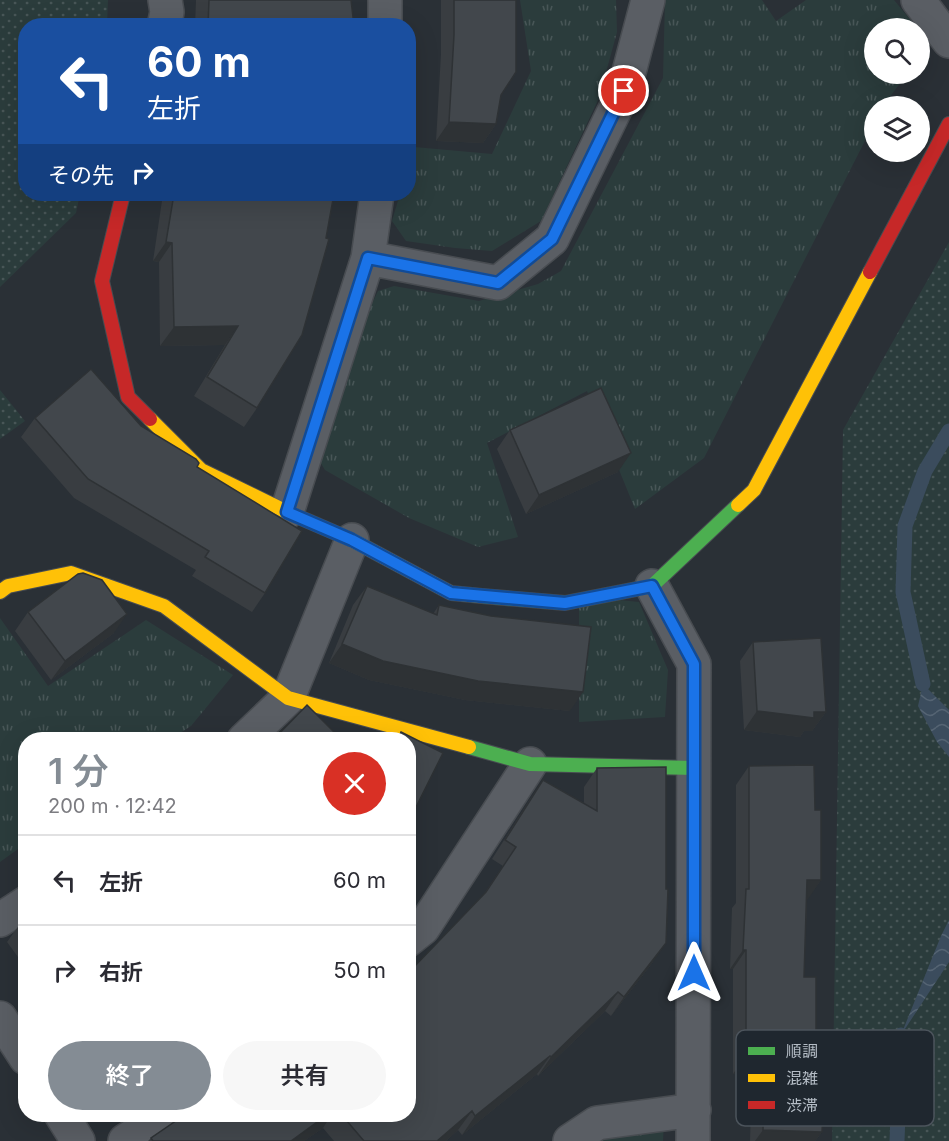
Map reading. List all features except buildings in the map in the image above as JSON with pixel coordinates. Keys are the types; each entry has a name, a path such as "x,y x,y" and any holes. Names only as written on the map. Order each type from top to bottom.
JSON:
{"street":[{"path":"165,0 166,18"},
{"path":"385,0 385,18"},
{"path":"368,258 498,283 552,239 624,91 648,0"},
{"path":"918,0 949,41"},
{"path":"121,201 102,280 128,397 201,470 287,512 352,540 451,593 565,603 652,586 754,489 949,124"},
{"path":"287,512 368,258 376,201"},
{"path":"252,732 288,698 352,540"},
{"path":"0,592 8,586 70,573 164,606 288,698 413,732"},
{"path":"570,1141 597,1123 694,1126 694,664 652,586"},
{"path":"416,733 530,764 694,768"},
{"path":"416,934 423,928 530,764"},
{"path":"0,920 18,908"},
{"path":"0,1018 18,1046"},
{"path":"66,1122 78,1141"},
{"path":"125,1141 155,1122"}],"green space":[{"path":"0,0 108,0 107,18 18,18 18,201 79,201 76,213 0,287"},
{"path":"520,0 616,0 617,32 599,98 541,221 492,251 406,241 392,221 398,201 416,201 416,147 492,154 531,71"},
{"path":"665,0 762,0 776,21 806,0 894,0 909,18 864,18 864,84 900,84 890,96 864,96 864,143 704,458 635,509 587,391 487,443 518,537 478,547 409,518 325,470 307,440 378,291 394,286 479,301 538,284 561,271 663,78"},
{"path":"949,242 949,1141 832,1141 832,1126 934,1126 934,1030 834,1030 843,430"},
{"path":"0,390 25,421 0,439"},
{"path":"579,596 639,602 668,670 665,717 579,722"},
{"path":"0,618 48,686 146,620 233,675 191,726 182,732 18,732 18,849 0,862"},
{"path":"664,1119 663,1141 569,1141"}],"water":[{"path":"923,684 949,710 949,757 937,742 918,706"},
{"path":"949,920 949,962 903,1030"}],"waterway":[{"path":"923,684 903,592 905,526 925,471 949,431"},
{"path":"897,1141 898,1126"}],"traffic: fast":[{"path":"482,596 565,603 652,586 738,505"},
{"path":"469,747 530,764 694,768"}],"traffic: slow":[{"path":"738,505 754,490 870,272"},
{"path":"150,419 201,470 287,512 352,540 451,593 482,596"},
{"path":"0,592 8,586 71,573 164,606 288,698 414,732"},
{"path":"416,733 469,747"}],"traffic: jam":[{"path":"870,272 949,124"},
{"path":"121,201 102,281 128,397 150,419"}],"route":[{"path":"624,91 552,239 498,283 368,258 287,512 352,540 451,593 565,603 652,586 694,664 694,973"}]}
